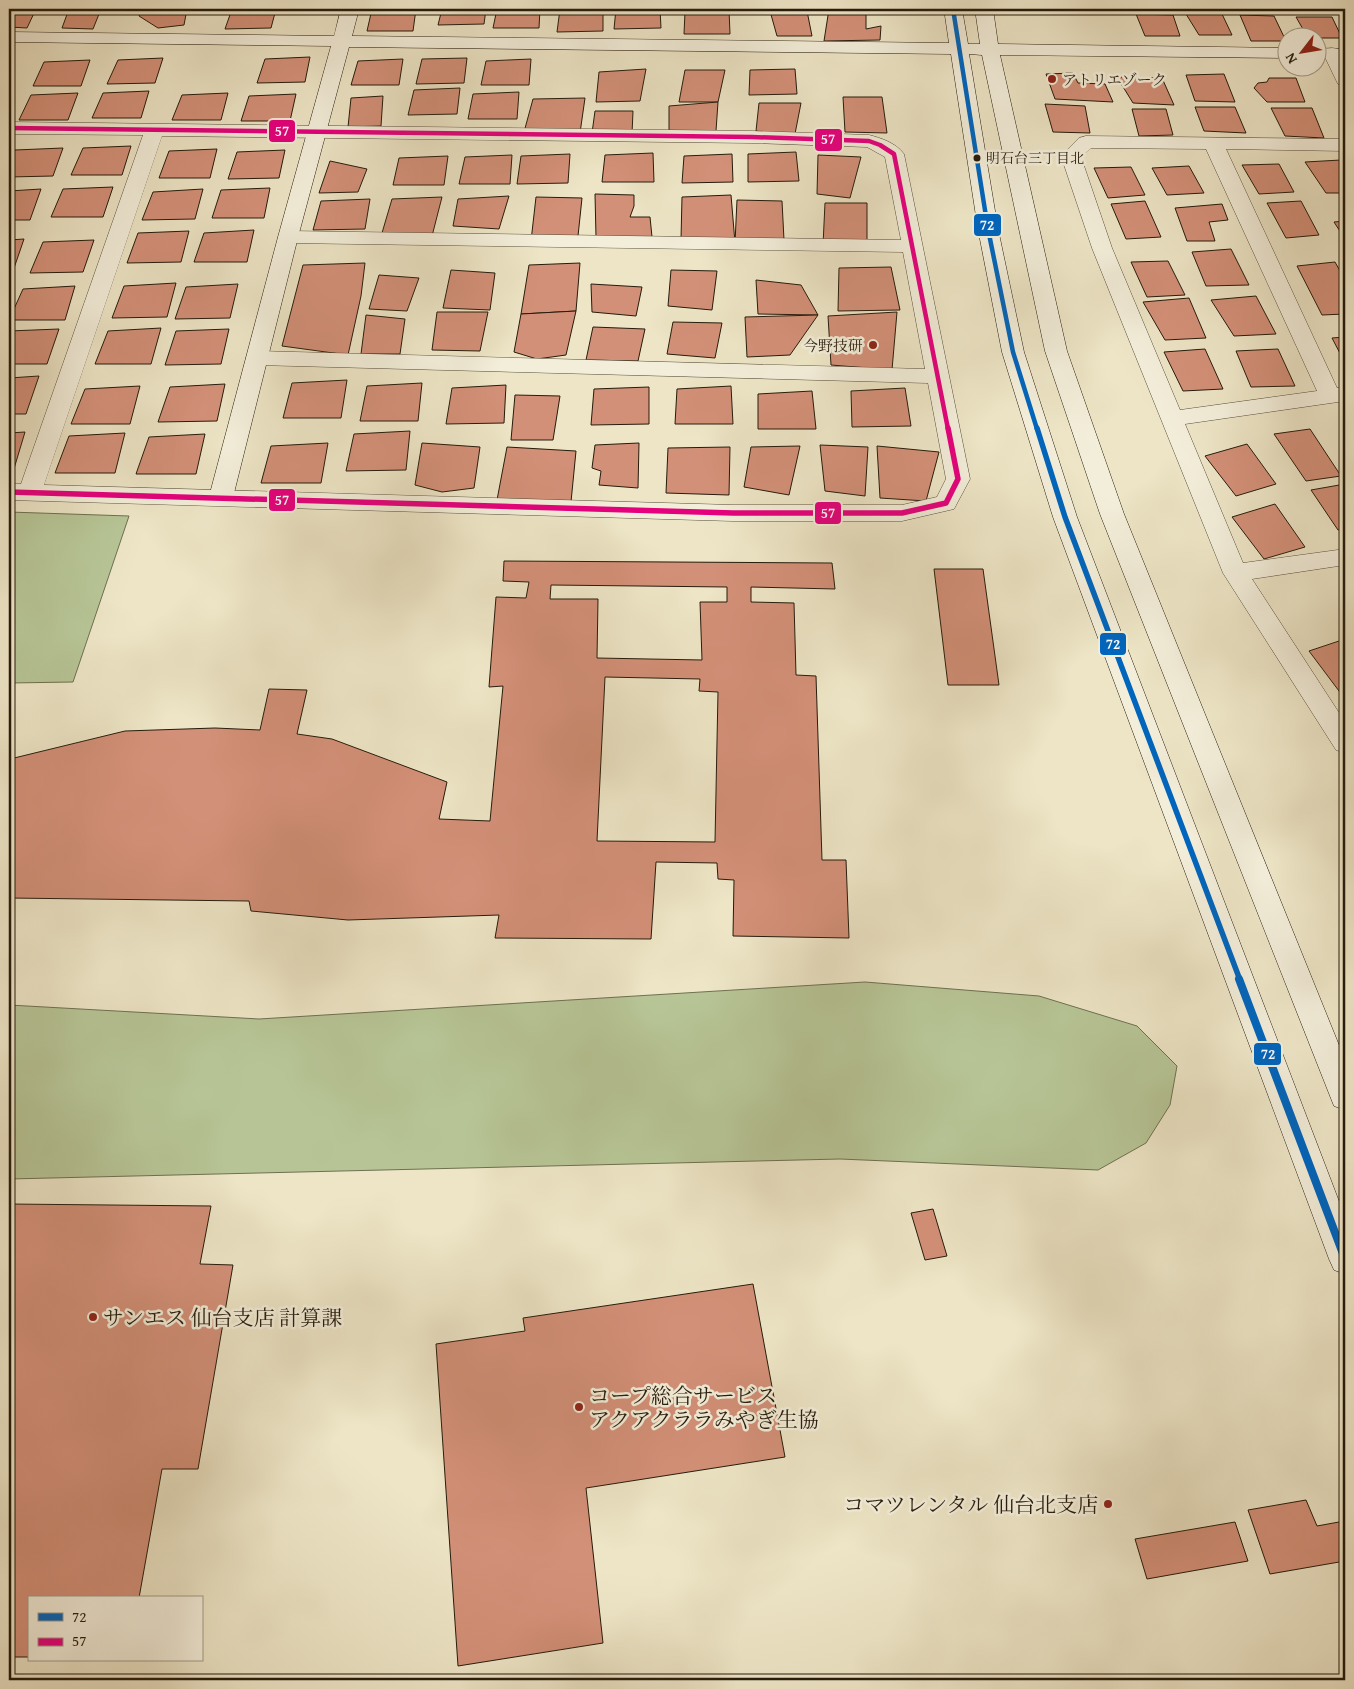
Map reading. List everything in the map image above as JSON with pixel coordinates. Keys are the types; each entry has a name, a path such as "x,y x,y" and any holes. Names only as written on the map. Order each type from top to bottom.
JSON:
{"street":[{"path":"221,497 288,237 350,9"},
{"path":"953,9 988,229 1013,352 1065,516 1345,1259"},
{"path":"984,9 990,50 1056,351 1112,514 1268,908 1345,1096"},
{"path":"9,37 1276,53"},
{"path":"1331,53 1345,80"},
{"path":"9,128 155,129 316,133 752,137 868,141 880,145 894,154 936,376 958,479 946,502 902,513 733,513 19,492 155,129"},
{"path":"1345,145 1086,142 1071,156 1102,248 1235,573 1345,743"},
{"path":"1172,419 1338,395 1213,143"},
{"path":"288,237 912,246"},
{"path":"257,358 936,376"},
{"path":"1235,573 1345,557"}],"green space":[{"path":"9,512 129,516 73,682 9,683"},
{"path":"865,982 1039,996 1137,1026 1177,1066 1170,1105 1146,1143 1098,1170 840,1159 9,1179 9,1005 259,1019"}],"building":[{"path":"9,9 36,9 27,28 9,27"},
{"path":"69,9 101,9 93,29 62,28"},
{"path":"142,9 187,9 184,25 158,28 139,16"},
{"path":"232,9 276,9 271,28 225,29"},
{"path":"372,9 416,9 413,31 367,31"},
{"path":"442,9 486,9 484,24 438,25"},
{"path":"497,9 540,9 539,28 493,28"},
{"path":"560,9 603,9 603,31 557,32"},
{"path":"616,9 660,9 661,28 614,29"},
{"path":"829,9 866,10 866,29 881,26 880,40 824,41"},
{"path":"729,10 730,34 684,34 685,12"},
{"path":"770,11 807,11 812,36 777,36"},
{"path":"1136,14 1173,15 1180,36 1145,36"},
{"path":"1186,14 1222,14 1232,35 1199,35"},
{"path":"1240,15 1274,16 1280,28 1276,28 1276,41 1251,41"},
{"path":"1296,17 1332,17 1342,38 1326,38 1326,28 1302,28"},
{"path":"310,57 305,82 257,83 265,59"},
{"path":"163,58 155,83 107,84 118,60"},
{"path":"467,58 464,83 416,84 422,59"},
{"path":"403,59 399,85 351,85 358,61"},
{"path":"531,59 529,85 481,85 486,61"},
{"path":"90,60 81,86 33,86 44,62"},
{"path":"646,69 640,101 596,102 599,72"},
{"path":"795,69 797,94 749,95 750,70"},
{"path":"685,70 725,70 718,102 679,102"},
{"path":"1073,73 1078,83 1105,84 1113,102 1055,99 1046,74"},
{"path":"1224,74 1235,102 1195,101 1186,75"},
{"path":"1117,77 1162,78 1174,105 1133,103"},
{"path":"1269,78 1296,78 1305,102 1267,102 1254,88 1258,83 1267,82"},
{"path":"460,88 457,114 408,115 414,90"},
{"path":"149,91 141,118 92,118 103,93"},
{"path":"519,92 517,119 468,119 473,94"},
{"path":"78,93 68,120 19,120 31,95"},
{"path":"228,93 221,120 172,120 182,95"},
{"path":"296,94 290,121 241,121 249,96"},
{"path":"383,96 381,126 348,127 351,98"},
{"path":"843,97 882,97 887,133 845,132"},
{"path":"585,98 580,133 524,132 533,99"},
{"path":"718,102 716,131 669,132 669,106"},
{"path":"759,103 801,103 794,139 756,131"},
{"path":"1045,104 1085,106 1090,133 1053,132"},
{"path":"1195,107 1235,107 1246,133 1204,131"},
{"path":"1271,108 1312,108 1324,138 1285,136"},
{"path":"1132,109 1166,109 1173,135 1139,136"},
{"path":"595,111 633,111 632,134 592,133"},
{"path":"131,146 122,175 71,175 83,148"},
{"path":"63,148 53,176 9,177 9,164 15,150"},
{"path":"217,149 210,178 159,178 169,151"},
{"path":"285,150 279,178 228,179 237,152"},
{"path":"796,152 799,181 748,182 748,154"},
{"path":"653,153 654,182 602,182 605,155"},
{"path":"570,154 568,183 517,184 521,156"},
{"path":"732,154 733,182 682,183 684,156"},
{"path":"512,155 510,184 459,184 465,157"},
{"path":"818,155 861,157 850,198 817,194"},
{"path":"448,156 444,185 393,185 399,158"},
{"path":"1341,160 1345,168 1345,193 1326,193 1305,162"},
{"path":"330,161 367,169 358,192 319,193"},
{"path":"1279,164 1294,192 1259,194 1242,165"},
{"path":"1189,166 1204,193 1167,195 1152,168"},
{"path":"1131,167 1145,195 1108,198 1094,168"},
{"path":"113,187 103,217 51,217 63,189"},
{"path":"270,188 264,218 212,218 221,190"},
{"path":"41,189 30,220 9,220 9,191"},
{"path":"203,189 195,219 142,220 153,192"},
{"path":"595,194 634,195 634,206 630,217 650,217 652,237 596,237"},
{"path":"731,195 735,243 681,239 682,197"},
{"path":"509,196 499,229 453,226 458,199"},
{"path":"442,197 431,240 382,233 392,199"},
{"path":"536,197 582,198 578,236 531,241"},
{"path":"370,199 365,229 313,230 321,201"},
{"path":"737,200 782,201 784,240 735,243"},
{"path":"1145,201 1161,237 1126,239 1111,204"},
{"path":"1301,201 1319,235 1286,238 1267,203"},
{"path":"825,203 867,203 867,245 823,245"},
{"path":"1222,204 1228,220 1209,222 1215,241 1187,241 1175,208"},
{"path":"1345,221 1345,239 1334,222"},
{"path":"254,230 247,262 194,262 204,233"},
{"path":"189,231 181,262 127,263 138,233"},
{"path":"24,239 13,271 9,272 9,240"},
{"path":"94,240 83,272 30,273 43,242"},
{"path":"1231,249 1249,285 1206,286 1192,252"},
{"path":"1168,261 1185,295 1147,297 1131,262"},
{"path":"1335,262 1345,280 1345,314 1322,315 1297,266"},
{"path":"365,263 361,296 348,355 282,346 303,265"},
{"path":"580,263 576,311 521,314 529,265"},
{"path":"891,267 900,310 838,311 839,268"},
{"path":"451,270 495,273 490,310 443,308"},
{"path":"671,270 717,271 712,310 668,306"},
{"path":"379,275 419,278 407,311 369,309"},
{"path":"756,280 801,285 818,315 758,314"},
{"path":"176,283 167,317 112,318 124,286"},
{"path":"238,284 230,318 175,319 186,287"},
{"path":"591,284 642,287 636,316 592,312"},
{"path":"75,286 65,320 9,320 23,289"},
{"path":"1256,296 1276,334 1234,336 1211,300"},
{"path":"1189,298 1206,338 1165,340 1143,302"},
{"path":"576,311 566,355 537,359 514,352 521,314"},
{"path":"437,312 488,312 480,351 432,350"},
{"path":"897,312 892,370 831,365 828,316"},
{"path":"366,315 405,319 400,354 361,354"},
{"path":"818,315 790,355 747,357 745,317"},
{"path":"673,322 722,323 715,358 667,354"},
{"path":"593,327 645,329 638,361 586,360"},
{"path":"161,328 151,364 95,364 108,331"},
{"path":"59,329 47,364 9,364 9,331"},
{"path":"229,329 221,364 165,365 176,331"},
{"path":"1345,337 1345,363 1332,338"},
{"path":"1205,349 1223,389 1183,391 1164,352"},
{"path":"1278,349 1295,386 1251,387 1236,351"},
{"path":"39,376 26,414 9,414 9,378"},
{"path":"347,380 341,418 283,418 292,383"},
{"path":"422,383 418,421 360,421 367,386"},
{"path":"225,384 217,421 158,422 170,387"},
{"path":"506,385 504,423 446,424 452,388"},
{"path":"140,386 130,424 71,424 85,389"},
{"path":"731,386 733,424 675,424 677,389"},
{"path":"649,387 649,424 591,425 594,389"},
{"path":"905,388 911,426 852,427 851,391"},
{"path":"812,391 816,429 758,429 758,394"},
{"path":"515,395 560,396 553,440 511,440"},
{"path":"1310,429 1341,476 1306,481 1274,434"},
{"path":"410,431 406,470 346,471 354,434"},
{"path":"25,432 13,472 9,472 9,433"},
{"path":"125,433 115,473 55,473 69,436"},
{"path":"205,434 196,474 136,474 149,437"},
{"path":"328,443 321,483 261,483 271,446"},
{"path":"422,443 480,447 474,488 442,492 415,485"},
{"path":"639,443 638,488 599,485 601,471 592,468 595,445"},
{"path":"1247,444 1276,484 1236,496 1205,456"},
{"path":"820,445 868,447 865,496 825,491"},
{"path":"800,446 789,495 744,487 751,447"},
{"path":"877,446 939,452 926,501 880,498"},
{"path":"507,447 576,451 571,502 497,500"},
{"path":"730,447 729,495 666,493 668,448"},
{"path":"1345,484 1345,529 1338,530 1311,490"},
{"path":"1275,504 1305,547 1264,559 1232,517"},
{"path":"504,561 832,563 835,589 751,587 751,602 794,603 796,675 816,676 822,860 846,860 849,938 733,936 734,880 718,879 717,863 656,862 651,939 495,938 499,915 348,920 251,911 249,901 9,898 10,759 125,731 215,728 260,730 269,689 307,690 297,734 332,739 447,782 439,819 490,821 503,686 489,687 496,597 526,598 529,582 503,581","holes":["551,585 727,587 727,602 700,602 702,660 597,658 598,599 550,599","605,677 700,679 699,691 718,692 715,842 597,841"]},
{"path":"934,569 983,569 999,685 948,685"},
{"path":"1345,639 1345,699 1309,651"},
{"path":"9,1204 211,1206 200,1264 233,1265 198,1469 162,1469 139,1596 28,1596 28,1657 9,1657"},
{"path":"933,1209 947,1256 925,1260 911,1213"},
{"path":"753,1284 785,1457 586,1488 603,1643 458,1666 436,1344 525,1331 523,1318"},
{"path":"1306,1500 1317,1526 1339,1522 1345,1538 1345,1561 1270,1574 1248,1510"},
{"path":"1235,1522 1248,1561 1147,1579 1135,1539"}],"transit line":[{"name":"72","path":"953,9 988,229 1013,352 1065,517 1345,1259"},
{"name":"57","path":"9,128 752,137 869,141 880,145 894,154 958,479 946,503 902,513 733,513 9,492"}],"place":[{"name":"アトリエゾーク","path":"1052,79"},
{"name":"明石台三丁目北","path":"977,158"},
{"name":"今野技研","path":"873,345"},
{"name":"サンエス 仙台支店 計算課","path":"93,1317"},
{"name":"コープ総合サービス アクアクララみやぎ生協","path":"579,1407"},
{"name":"コマツレンタル 仙台北支店","path":"1108,1504"}]}
